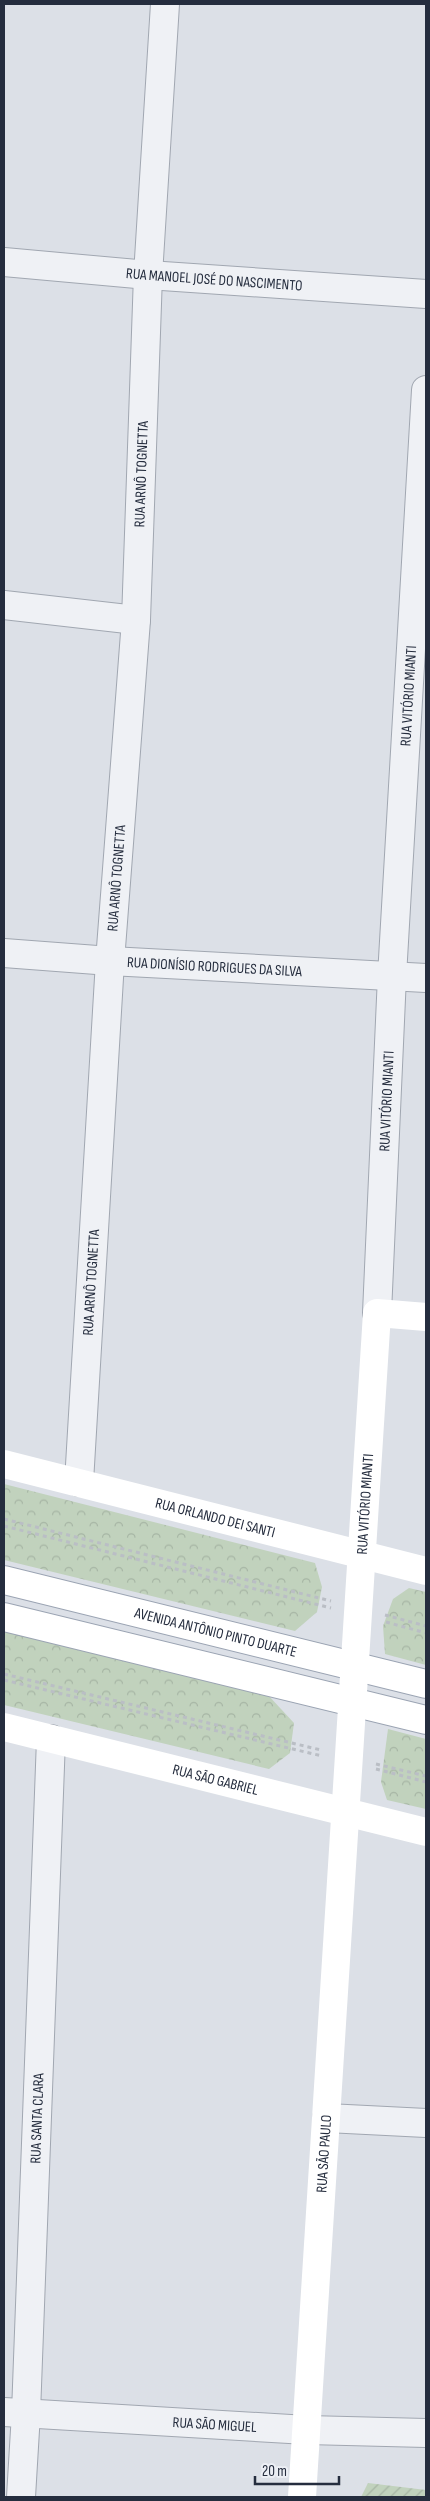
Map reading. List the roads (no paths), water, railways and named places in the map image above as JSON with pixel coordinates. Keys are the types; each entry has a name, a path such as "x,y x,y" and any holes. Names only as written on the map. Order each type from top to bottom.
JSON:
{"main road":[{"path":"377,1313 426,1317"},
{"name":"RUA VITÓRIO MIANTI","path":"347,1811 377,1313"},
{"name":"RUA ORLANDO DEI SANTI","path":"4,1464 426,1570"},
{"name":"AVENIDA ANTÔNIO PINTO DUARTE","path":"4,1580 356,1665 426,1684"},
{"path":"4,1617 426,1720"},
{"name":"RUA SÃO GABRIEL","path":"4,1727 426,1832"},
{"name":"RUA SÃO PAULO","path":"302,2497 347,1811"}],"street":[{"name":"RUA ARNÔ TOGNETTA","path":"78,1482 110,961 136,620 148,275 165,4"},
{"name":"RUA MANOEL JOSÉ DO NASCIMENTO","path":"4,262 148,275 426,294"},
{"name":"RUA VITÓRIO MIANTI","path":"377,1313 392,976 426,390"},
{"path":"4,605 136,620"},
{"name":"RUA DIONÍSIO RODRIGUES DA SILVA","path":"4,953 110,961 426,978"},
{"name":"RUA SANTA CLARA","path":"21,2497 15,2412 51,1739"},
{"path":"327,2118 426,2124"},
{"name":"RUA SÃO MIGUEL","path":"15,2412 307,2430 426,2434"}]}
